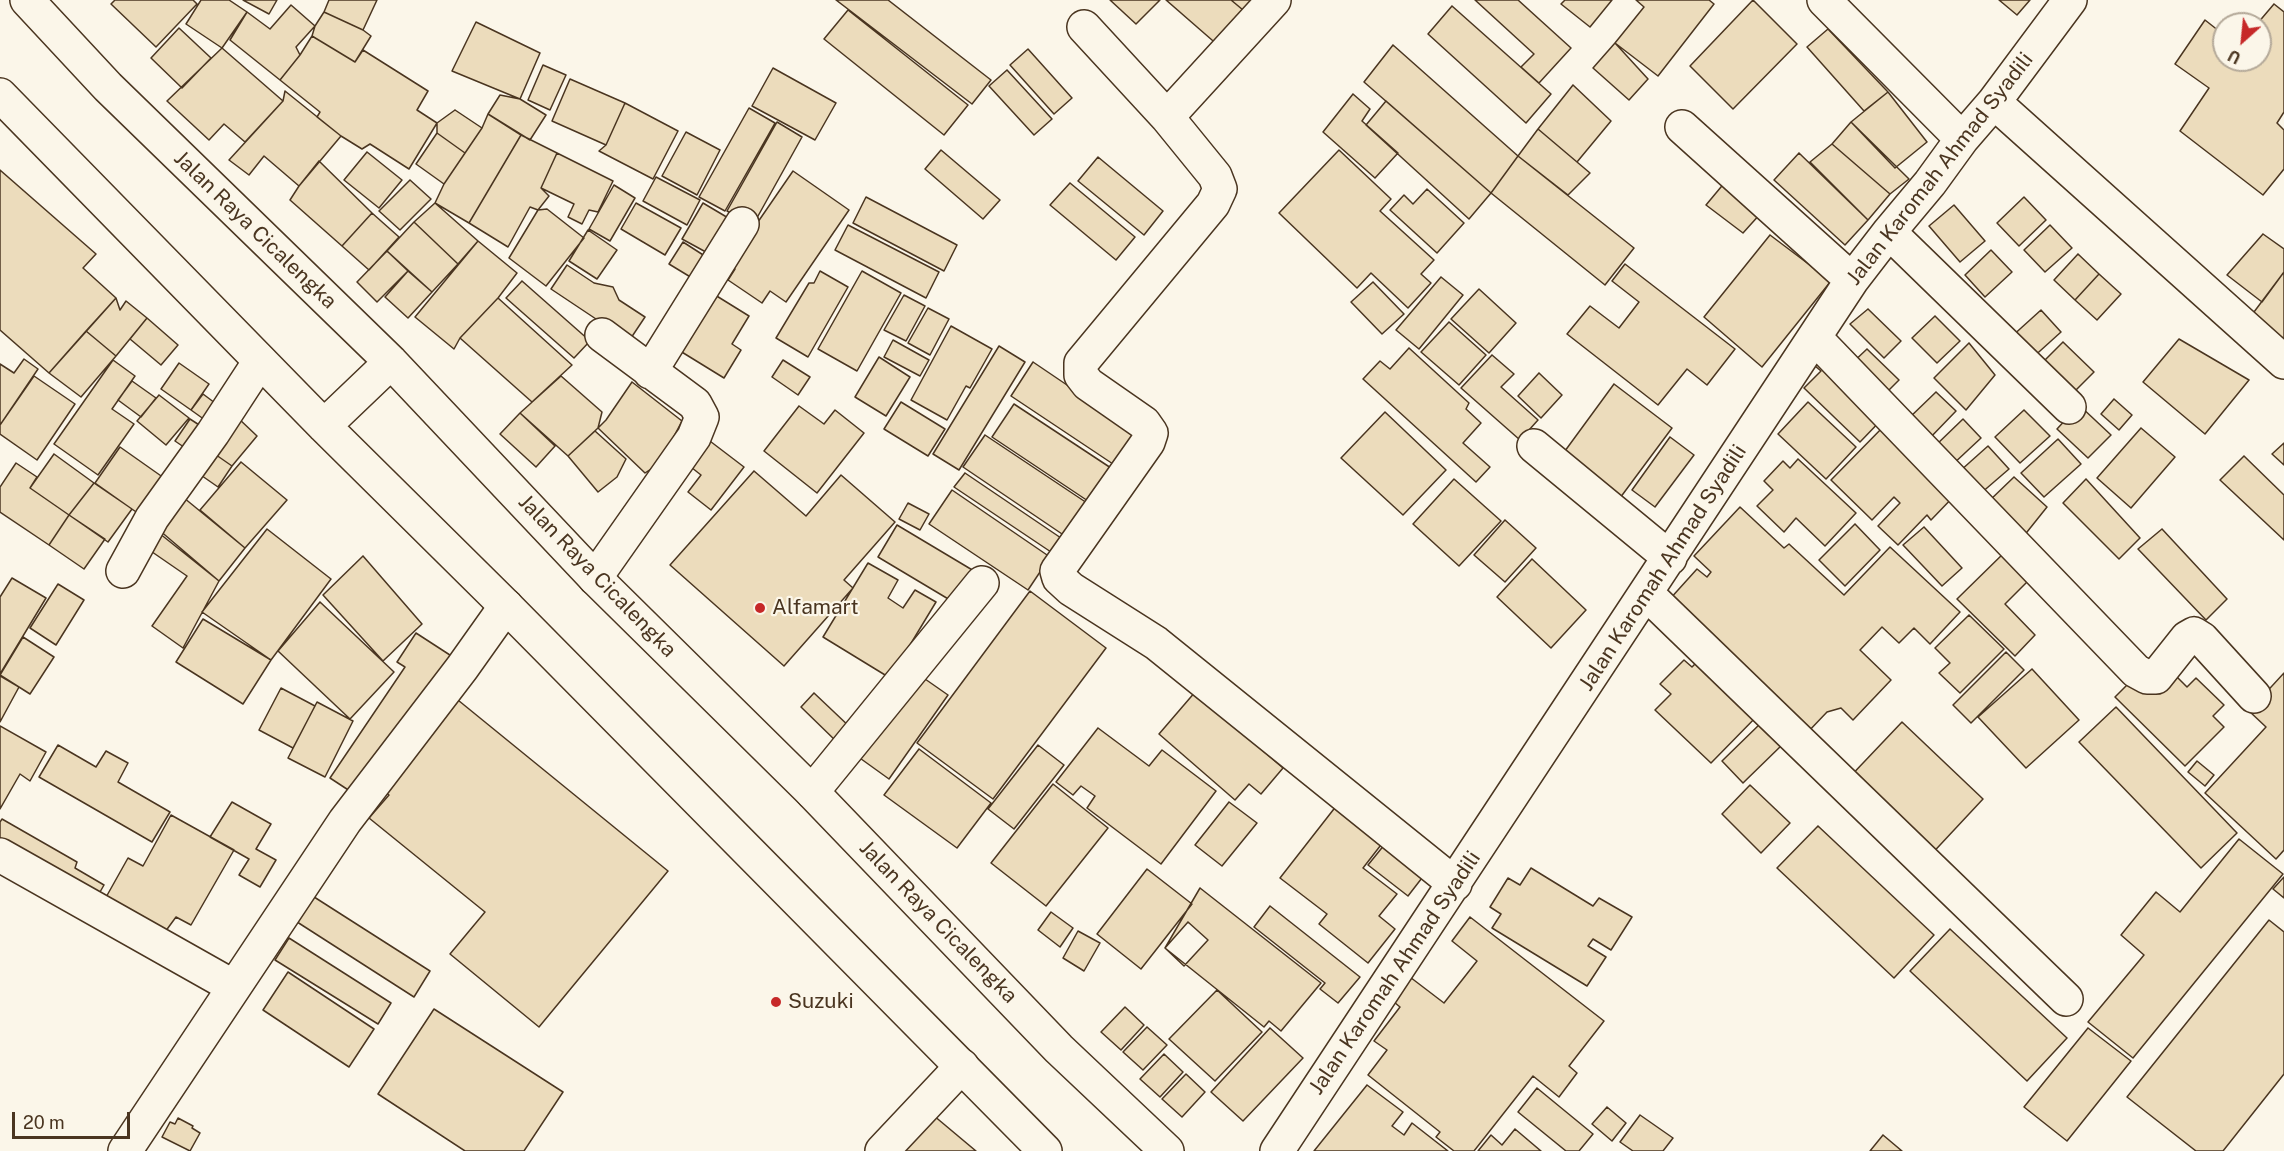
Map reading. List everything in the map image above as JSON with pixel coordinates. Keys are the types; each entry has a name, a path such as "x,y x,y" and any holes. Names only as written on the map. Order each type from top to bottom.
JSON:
{"main road":[{"path":"1167,117 1274,0"},
{"path":"1824,0 1962,139"},
{"name":"Jalan Karomah Ahmad Syadili","path":"1277,1151 1852,280 1888,232 1930,183 1962,139 1994,102 2070,0"},
{"name":"Jalan Raya Cicalengka","path":"37,4 108,87 392,362 595,578 812,792 1059,1049 1167,1151"},
{"path":"1084,27 1167,117 1215,176 1220,189 1213,204 1081,363 1081,375 1088,384 1144,423 1152,433 1148,442 1057,571 1059,578 1071,589 1156,643 1455,884"},
{"path":"0,95 324,426 506,606 1045,1151"},
{"path":"1994,102 2284,362"},
{"path":"1682,127 1852,280"},
{"path":"650,372 742,224"},
{"path":"1888,232 2069,407"},
{"path":"595,578 694,437 702,417 695,404 602,335"},
{"path":"1815,338 2136,670 2147,677 2156,677 2187,638 2194,634 2202,639 2254,696"},
{"path":"123,571 152,518 213,433 260,361"},
{"path":"324,426 392,362"},
{"path":"1534,446 1670,558"},
{"path":"812,792 982,583"},
{"path":"1646,593 2066,999"},
{"path":"125,1151 345,821 462,668 506,606"},
{"path":"0,855 234,987"},
{"path":"882,1151 962,1066"}],"building":[{"path":"115,0 193,0 197,4 156,47 111,4"},
{"path":"201,0 229,0 247,12 222,48 186,24"},
{"path":"243,0 277,0 269,14"},
{"path":"329,0 377,0 363,30 324,12"},
{"path":"836,0 888,0 991,80 972,104"},
{"path":"1110,0 1160,0 1136,24"},
{"path":"1166,0 1231,0 1249,15 1220,47"},
{"path":"1231,0 1263,0 1249,15"},
{"path":"1475,0 1518,0 1571,48 1539,83 1521,67 1534,54"},
{"path":"1565,0 1612,0 1590,27 1561,4"},
{"path":"1636,0 1709,0 1714,4 1658,76 1615,43 1644,7"},
{"path":"1753,0 1797,44 1733,109 1690,66"},
{"path":"1999,0 2030,0 2017,15"},
{"path":"2274,4 2284,12 2284,112 2277,123 2284,130 2284,169 2263,195 2180,131 2209,88 2175,64 2205,20 2212,26 2212,72 2272,72 2272,12 2267,12"},
{"path":"291,5 315,26 296,47 300,55 280,80 230,40 247,12 270,29"},
{"path":"1452,6 1551,94 1526,123 1428,34"},
{"path":"848,10 968,105 944,135 824,39"},
{"path":"324,12 371,36 355,62 312,36"},
{"path":"476,22 540,53 520,99 452,71"},
{"path":"179,28 211,58 182,88 151,58"},
{"path":"1828,29 1888,92 1864,111 1807,47"},
{"path":"312,36 355,62 363,50 428,91 417,110 437,123 409,169 370,144 362,149 341,136 317,117 320,112 280,80"},
{"path":"1615,43 1648,79 1629,100 1593,68"},
{"path":"1393,45 1518,156 1491,193 1364,82"},
{"path":"222,48 283,101 245,142 224,124 209,140 167,101"},
{"path":"1028,49 1072,98 1054,114 1010,65"},
{"path":"543,65 566,75 550,110 528,100"},
{"path":"773,68 836,103 815,140 752,106"},
{"path":"1007,70 1052,119 1034,135 989,86"},
{"path":"570,79 625,103 606,145 552,121"},
{"path":"1573,85 1611,121 1577,162 1538,129"},
{"path":"285,91 341,136 299,186 264,156 249,175 229,160 283,101"},
{"path":"1888,92 1927,142 1895,168 1851,122"},
{"path":"1353,94 1370,109 1362,121 1398,153 1375,178 1323,132"},
{"path":"500,95 520,99 546,115 530,140 488,114"},
{"path":"1386,101 1491,193 1469,219 1366,125"},
{"path":"625,103 678,131 653,179 599,151 606,145"},
{"path":"749,108 775,123 725,211 699,197"},
{"path":"455,110 482,128 465,153 437,133 437,123"},
{"path":"488,114 521,135 469,223 435,203 444,184 482,128"},
{"path":"777,122 802,137 753,225 727,211"},
{"path":"1851,122 1909,179 1890,194 1832,144"},
{"path":"1538,129 1590,173 1568,195 1518,156"},
{"path":"686,132 720,150 697,195 662,176"},
{"path":"437,133 465,153 444,184 416,164"},
{"path":"521,135 557,153 541,188 549,196 538,210 530,207 508,247 469,223"},
{"path":"1832,144 1890,194 1868,220 1810,162"},
{"path":"941,150 1000,200 983,219 925,169"},
{"path":"1339,150 1391,199 1380,211 1434,260 1421,274 1431,283 1408,308 1371,273 1357,288 1279,213"},
{"path":"367,152 402,180 379,208 344,180"},
{"path":"557,153 613,181 598,212 589,210 582,224 568,217 574,204 541,188"},
{"path":"1799,153 1868,220 1845,245 1774,180"},
{"path":"1518,156 1634,248 1605,285 1491,193"},
{"path":"1098,157 1163,211 1144,235 1078,181"},
{"path":"319,161 372,213 342,246 290,200"},
{"path":"0,170 96,254 83,268 116,298 49,373 0,330"},
{"path":"793,171 849,210 786,302 770,291 762,303 728,280 735,269 729,264"},
{"path":"656,177 700,200 687,225 643,201"},
{"path":"410,180 431,199 400,230 379,211"},
{"path":"1726,181 1761,213 1743,233 1706,205"},
{"path":"1070,183 1135,237 1116,260 1050,205"},
{"path":"614,185 635,198 610,241 589,229"},
{"path":"1427,189 1464,223 1437,253 1390,210 1404,195 1413,204"},
{"path":"866,197 957,245 944,271 853,223"},
{"path":"2024,197 2046,220 2019,246 1997,223"},
{"path":"435,203 478,241 458,264 414,222"},
{"path":"636,203 681,228 665,255 621,229"},
{"path":"703,203 735,222 715,257 682,239"},
{"path":"1954,205 1985,241 1960,262 1929,226"},
{"path":"547,209 584,238 546,286 509,258 538,210"},
{"path":"372,213 399,237 369,270 342,246"},
{"path":"414,222 458,264 432,292 387,251"},
{"path":"848,225 939,272 926,298 835,250"},
{"path":"2050,225 2072,248 2045,272 2024,250"},
{"path":"588,230 617,250 597,279 569,261"},
{"path":"2263,234 2284,249 2284,272 2262,302 2227,275"},
{"path":"1770,235 1831,281 1762,367 1704,317"},
{"path":"478,241 517,273 498,298 460,338 454,349 415,317"},
{"path":"683,242 711,260 697,281 669,264"},
{"path":"1991,250 2012,272 1985,297 1965,275"},
{"path":"387,251 408,271 377,302 357,282"},
{"path":"2078,254 2099,274 2075,300 2054,280"},
{"path":"1625,264 1735,349 1707,385 1687,369 1658,405 1567,334 1590,306 1619,328 1639,302 1612,281"},
{"path":"567,265 594,283 613,287 619,300 645,317 629,341 551,289"},
{"path":"408,271 432,292 408,318 385,297"},
{"path":"820,271 848,287 808,357 776,338 809,283 814,283"},
{"path":"862,271 901,293 857,371 818,349"},
{"path":"2284,272 2284,349 2248,320"},
{"path":"2099,274 2121,294 2097,320 2075,300"},
{"path":"1441,277 1463,295 1419,349 1396,330"},
{"path":"522,281 590,341 574,358 506,298"},
{"path":"1373,282 1404,314 1382,334 1351,302"},
{"path":"1479,289 1516,323 1489,353 1451,319"},
{"path":"707,290 749,316 732,344 741,350 724,378 672,346"},
{"path":"904,295 925,306 906,341 884,330"},
{"path":"116,298 120,310 126,301 147,318 116,356 86,331"},
{"path":"498,298 572,365 532,402 460,338"},
{"path":"928,308 949,319 930,355 908,343"},
{"path":"1868,309 1901,341 1884,358 1850,324"},
{"path":"2041,310 2061,332 2030,360 2010,338"},
{"path":"1935,316 1960,341 1937,363 1912,338"},
{"path":"147,318 178,345 161,365 130,339"},
{"path":"1449,322 1486,355 1459,385 1421,352"},
{"path":"951,326 992,349 970,388 966,386 947,420 911,400"},
{"path":"86,331 116,356 81,397 49,373"},
{"path":"2179,339 2249,380 2205,434 2143,382"},
{"path":"893,340 929,360 920,376 884,357"},
{"path":"2063,342 2094,372 2068,398 2038,367"},
{"path":"1969,343 1995,375 1966,410 1934,378"},
{"path":"999,346 1025,362 959,470 933,454"},
{"path":"1409,348 1469,403 1466,409 1481,423 1463,443 1490,467 1476,482 1363,379 1380,361 1390,369"},
{"path":"1867,349 1899,380 1882,397 1850,365"},
{"path":"1492,355 1514,374 1501,387 1538,420 1520,440 1461,388"},
{"path":"1826,355 1887,414 1860,442 1804,388 1821,371 1815,366"},
{"path":"879,357 910,377 886,416 855,397"},
{"path":"24,359 38,369 0,425 0,364 14,373"},
{"path":"113,360 135,376 112,409 134,424 98,475 54,444"},
{"path":"783,360 810,377 798,395 772,377"},
{"path":"1033,362 1138,433 1116,466 1011,396"},
{"path":"179,363 209,384 191,410 161,389"},
{"path":"1539,373 1562,395 1541,418 1518,396"},
{"path":"34,376 75,404 37,460 0,434 0,425"},
{"path":"561,376 602,412 598,428 568,456 520,413"},
{"path":"132,381 156,398 141,417 118,400"},
{"path":"632,382 682,421 660,463 645,473 598,428"},
{"path":"1614,384 1672,428 1620,498 1562,455"},
{"path":"1936,392 1956,411 1927,441 1907,420"},
{"path":"203,394 223,409 212,425 191,410"},
{"path":"159,395 189,418 166,445 137,421"},
{"path":"2114,399 2132,415 2119,430 2101,414"},
{"path":"901,402 945,429 928,456 884,429"},
{"path":"1808,402 1856,447 1826,479 1778,434"},
{"path":"1014,404 1114,470 1091,503 992,437"},
{"path":"2079,405 2111,435 2088,458 2057,429"},
{"path":"799,406 824,424 835,410 864,433 817,493 764,451"},
{"path":"2024,410 2050,436 2020,463 1995,437"},
{"path":"1385,412 1446,470 1403,515 1341,458"},
{"path":"520,413 555,446 536,467 500,434"},
{"path":"237,417 257,436 232,466 209,450"},
{"path":"190,419 210,432 194,454 175,441"},
{"path":"1963,419 1981,438 1951,466 1934,447"},
{"path":"1887,423 1958,492 1931,520 1927,515 1898,545 1878,526 1900,503 1894,497 1872,520 1831,480"},
{"path":"2141,428 2175,457 2131,508 2097,478"},
{"path":"595,431 626,459 617,477 598,492 568,456"},
{"path":"702,435 744,467 711,510 688,492 701,475 682,460"},
{"path":"985,435 1090,505 1068,538 963,467"},
{"path":"1670,437 1694,455 1655,507 1632,490"},
{"path":"2058,439 2081,464 2044,497 2021,473"},
{"path":"2284,443 2284,465 2272,454"},
{"path":"1988,446 2009,469 1980,494 1960,471"},
{"path":"120,447 164,478 139,514 95,483"},
{"path":"209,450 232,466 218,487 195,471"},
{"path":"54,454 94,483 69,515 30,488"},
{"path":"2244,456 2284,495 2284,540 2220,480"},
{"path":"1798,459 1856,513 1825,546 1796,518 1784,532 1757,506 1773,490 1764,481 1783,461 1790,468"},
{"path":"241,462 287,500 245,548 200,510"},
{"path":"16,463 37,477 30,488 69,515 49,545 0,512 0,487"},
{"path":"754,471 806,516 841,475 895,522 844,580 853,588 784,666 670,565"},
{"path":"965,473 1061,538 1051,552 954,487"},
{"path":"2014,477 2047,507 2023,537 1987,503"},
{"path":"1454,479 1501,521 1459,566 1413,524"},
{"path":"2086,479 2140,538 2119,559 2063,503"},
{"path":"94,483 132,509 108,542 69,515"},
{"path":"952,490 1050,557 1028,590 929,524"},
{"path":"178,493 245,548 219,581 152,524"},
{"path":"908,503 929,514 920,530 899,519"},
{"path":"1740,507 1784,548 1789,544 1844,595 1890,547 1960,612 1930,644 1914,628 1899,643 1882,627 1860,650 1891,680 1853,720 1841,708 1827,712 1806,734 1669,600 1697,569 1707,577 1711,572 1694,556"},
{"path":"69,515 105,539 84,569 49,545"},
{"path":"1505,520 1536,548 1505,582 1474,555"},
{"path":"1855,524 1880,550 1845,586 1819,560"},
{"path":"897,525 974,571 955,603 878,557"},
{"path":"1924,527 1962,568 1942,586 1903,545"},
{"path":"154,529 219,581 183,648 152,626 187,576 142,545"},
{"path":"267,529 331,579 271,660 202,612"},
{"path":"2162,529 2227,599 2206,620 2138,549"},
{"path":"2009,548 2035,574 2005,604 2035,635 2015,656 1957,599"},
{"path":"363,556 422,624 383,661 323,595"},
{"path":"1532,559 1586,610 1551,648 1497,597"},
{"path":"868,563 898,580 888,598 903,608 915,590 936,602 890,678 823,637"},
{"path":"12,578 46,598 0,674 0,597"},
{"path":"58,584 84,600 56,645 30,628"},
{"path":"1030,591 1106,648 993,799 917,743"},
{"path":"320,602 394,672 350,719 278,651"},
{"path":"1969,615 2004,649 1960,693 1939,673 1950,663 1935,648"},
{"path":"203,619 271,660 243,704 176,662"},
{"path":"416,633 453,657 359,797 330,778 405,667 397,662"},
{"path":"23,637 54,657 30,694 0,675"},
{"path":"2006,652 2024,670 1971,723 1953,705"},
{"path":"1704,655 1762,711 1711,763 1655,710 1671,694 1660,684 1684,660 1692,667"},
{"path":"2032,669 2079,720 2026,768 1978,717"},
{"path":"915,672 948,695 889,779 857,756"},
{"path":"2172,672 2187,687 2196,678 2224,705 2213,716 2224,727 2185,766 2115,697 2137,675"},
{"path":"2284,673 2284,850 2276,859 2205,793 2266,727 2249,711"},
{"path":"0,676 19,687 0,722"},
{"path":"1202,684 1268,741 1261,749 1283,768 1261,794 1249,784 1235,800 1159,734"},
{"path":"281,688 315,706 293,748 259,730"},
{"path":"814,693 852,729 839,744 801,707"},
{"path":"453,696 668,871 539,1027 450,954 485,912 369,818 389,795 378,787"},
{"path":"317,702 353,721 325,777 288,758"},
{"path":"2116,707 2237,833 2201,868 2079,742"},
{"path":"1763,721 1784,743 1743,783 1722,761"},
{"path":"1902,722 1983,799 1926,860 1845,782"},
{"path":"0,726 46,752 30,781 20,774 0,809"},
{"path":"1098,728 1149,766 1162,750 1216,791 1161,864 1087,808 1095,796 1081,786 1073,795 1056,782"},
{"path":"58,745 96,767 106,751 128,763 118,782 170,812 152,842 39,777"},
{"path":"1038,745 1064,765 1014,829 988,809"},
{"path":"919,749 991,803 957,848 884,795"},
{"path":"2197,761 2214,775 2205,786 2188,772"},
{"path":"1053,784 1108,828 1046,906 991,863"},
{"path":"1750,785 1790,823 1761,853 1722,814"},
{"path":"232,802 271,824 256,849 276,860 260,887 239,875 249,859 210,837"},
{"path":"1229,802 1257,823 1222,866 1195,845"},
{"path":"1337,805 1384,841 1363,868 1397,894 1379,916 1395,929 1368,963 1319,924 1327,914 1280,878"},
{"path":"171,815 234,850 191,925 176,917 165,932 105,899 128,858 143,866"},
{"path":"2,819 77,862 75,868 104,885 92,906 0,853 0,822"},
{"path":"1818,826 1934,935 1894,978 1777,868"},
{"path":"2239,839 2283,874 2133,1058 2088,1022 2144,955 2121,935 2156,892 2180,912"},
{"path":"1385,844 1425,874 1408,896 1368,865"},
{"path":"1531,868 1593,906 1599,898 1632,917 1611,950 1593,939 1588,946 1606,957 1587,986 1492,928 1501,914 1490,907 1508,878 1520,885"},
{"path":"1147,869 1192,904 1141,969 1097,934"},
{"path":"2284,877 2284,898 2273,889"},
{"path":"1200,888 1321,983 1281,1031 1269,1021 1264,1027 1165,948"},
{"path":"311,895 430,971 414,997 294,920"},
{"path":"1270,906 1360,977 1338,1003 1320,989 1325,983 1254,927"},
{"path":"1051,912 1073,928 1060,947 1038,930"},
{"path":"1470,917 1604,1021 1569,1066 1577,1073 1559,1097 1533,1076 1474,1151 1454,1151 1436,1137 1440,1132 1368,1075 1387,1050 1374,1041 1400,1007 1388,997 1406,974 1444,1003 1477,961 1452,941"},
{"path":"2269,920 2284,932 2284,1074 2223,1151 2196,1151 2127,1097"},
{"path":"1188,922 1208,940 1184,966 1165,948"},
{"path":"1950,929 2067,1038 2027,1081 1910,971"},
{"path":"1078,931 1100,943 1084,971 1063,958"},
{"path":"289,938 391,1003 378,1024 275,960"},
{"path":"288,972 374,1029 349,1067 263,1010"},
{"path":"1217,990 1262,1032 1215,1081 1169,1039"},
{"path":"1125,1007 1144,1025 1121,1050 1101,1032"},
{"path":"434,1009 563,1092 524,1151 465,1151 378,1094"},
{"path":"1147,1027 1167,1045 1143,1070 1123,1052"},
{"path":"1270,1028 1303,1058 1243,1121 1211,1092"},
{"path":"2088,1028 2131,1061 2067,1141 2024,1107"},
{"path":"1164,1054 1183,1072 1160,1097 1140,1079"},
{"path":"1186,1074 1205,1092 1182,1117 1162,1099"},
{"path":"1367,1085 1403,1112 1392,1126 1404,1135 1412,1123 1448,1151 1314,1151"},
{"path":"1537,1088 1593,1134 1579,1151 1566,1151 1518,1112"},
{"path":"1607,1107 1626,1123 1612,1141 1592,1124"},
{"path":"933,1115 976,1151 902,1151"},
{"path":"1640,1115 1673,1138 1663,1151 1633,1151 1620,1142"},
{"path":"178,1118 193,1126 192,1128 200,1133 190,1151 162,1137 170,1122 175,1124"},
{"path":"1515,1129 1541,1151 1478,1151 1491,1135 1502,1145"},
{"path":"1883,1135 1902,1151 1870,1151"}],"place":[{"name":"Alfamart","path":"760,608"},
{"name":"Suzuki","path":"776,1002"}]}
